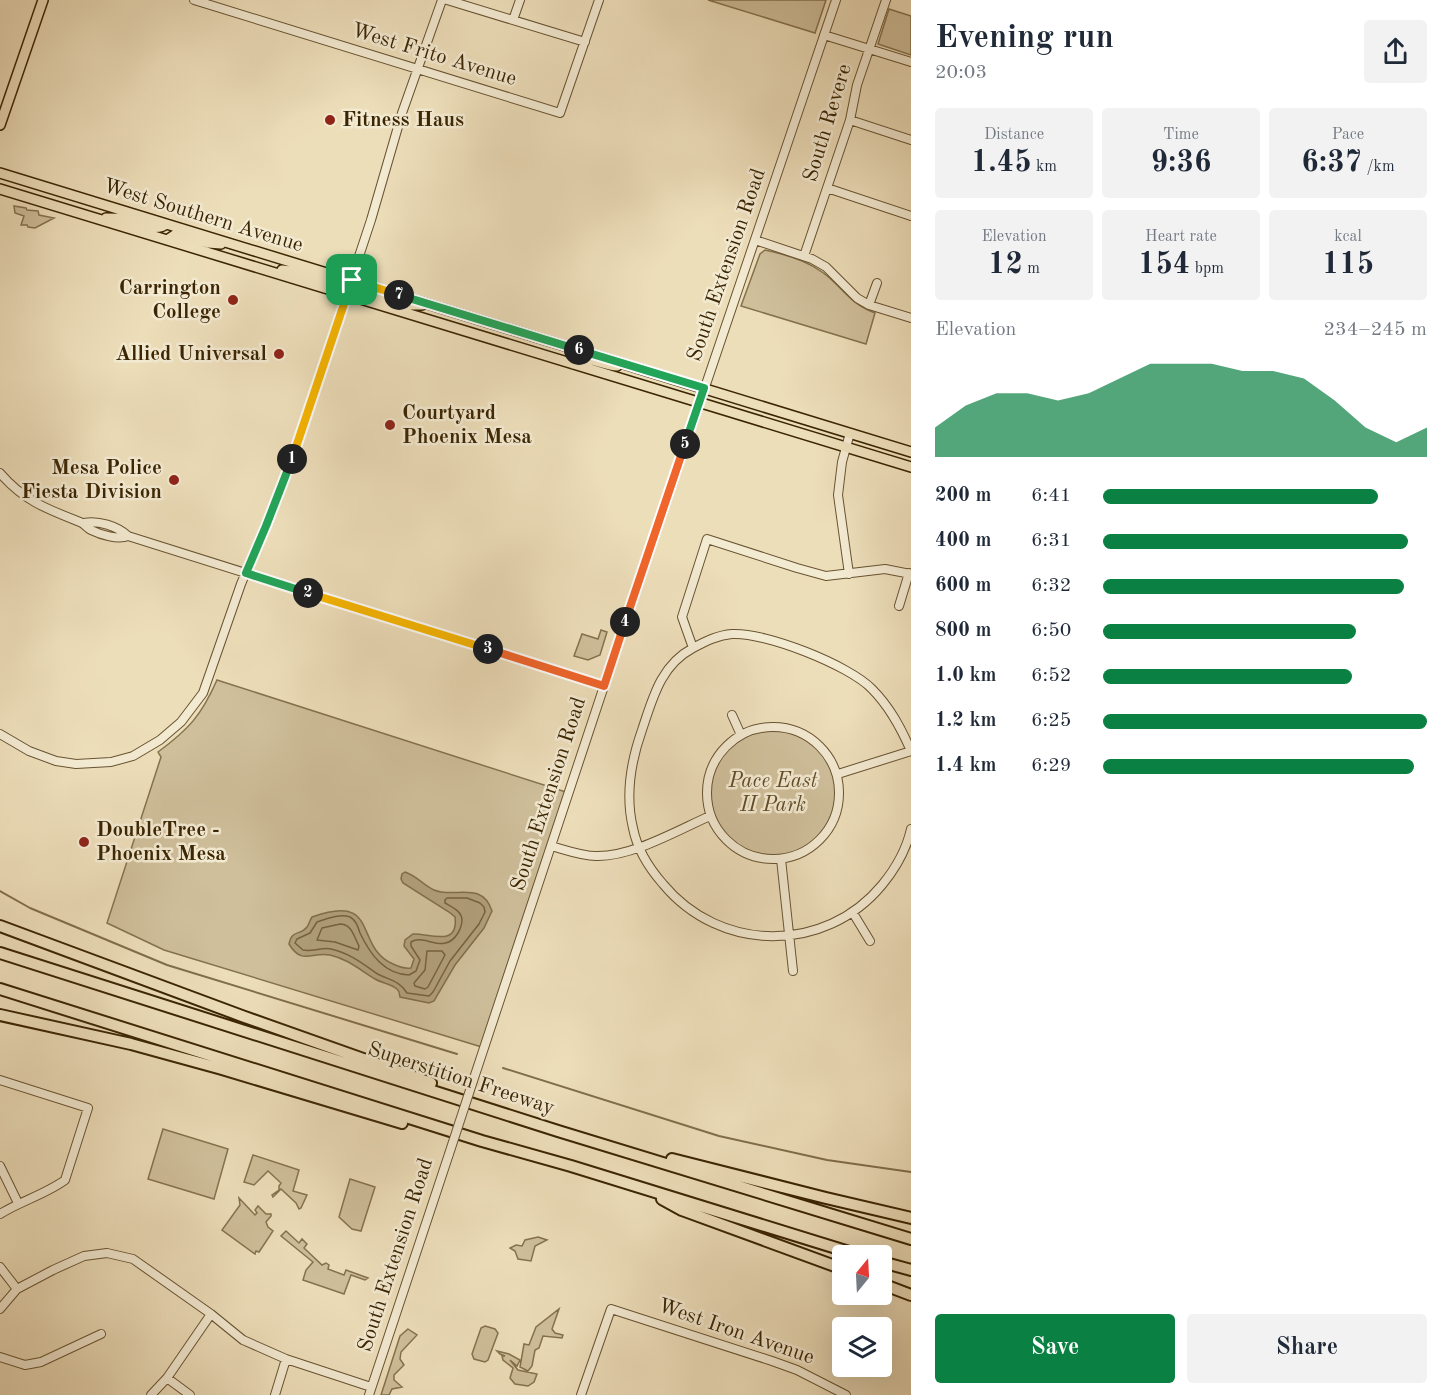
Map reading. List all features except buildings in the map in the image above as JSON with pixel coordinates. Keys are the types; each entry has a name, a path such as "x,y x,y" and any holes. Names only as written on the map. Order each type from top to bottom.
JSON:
{"highway":[{"path":"0,926 242,1016 413,1075 492,1109"},
{"name":"Superstition Freeway","path":"0,953 558,1131 911,1239"},
{"path":"0,989 482,1142 832,1247"},
{"path":"0,1015 131,1044 385,1119 482,1142"},
{"path":"558,1131 911,1218"},
{"path":"647,1190 682,1210 832,1265"},
{"path":"892,1265 911,1270"},
{"path":"892,1288 911,1295"}],"main road":[{"path":"0,124 43,0"},
{"name":"West Southern Avenue","path":"0,173 911,452"},
{"name":"West Southern Avenue","path":"0,189 911,467"},
{"path":"95,218 123,219 155,228 166,224"},
{"path":"167,240 176,234 208,243 239,246"},
{"path":"273,272 285,270 299,272 340,285 352,280"},
{"path":"347,294 357,289 407,305 432,305"},
{"path":"484,336 488,322"},
{"path":"573,364 575,359 580,357 605,365 634,367"}],"street":[{"name":"West Frito Avenue","path":"194,0 560,113 585,42"},
{"path":"0,734 29,751 52,760 76,764 111,762 133,756 152,746 180,722 203,693 246,573 287,474 352,280 382,184 393,138 442,0"},
{"path":"447,0 585,42 599,0"},
{"path":"513,20 520,0"},
{"name":"South Extension Road","path":"370,1391 699,402 836,0"},
{"name":"South Revere","path":"804,256 850,120 857,85 886,0"},
{"path":"824,35 911,62"},
{"path":"850,120 911,140"},
{"path":"827,188 911,216"},
{"path":"754,240 812,259 826,267 857,298 869,305 911,318"},
{"path":"869,305 877,283"},
{"path":"849,574 838,495 850,434"},
{"path":"0,473 35,504 84,523 93,521 103,524 121,530 128,536 604,686"},
{"path":"693,648 682,617 707,539 826,576 885,569 910,573 899,606"},
{"path":"837,774 911,752 902,730 871,687 840,666 824,659 747,635 708,639 679,657 664,674 655,690 639,736 629,788 633,828 639,847 661,882 694,913 728,929 752,934 789,936 827,926 853,913 875,894 896,868 911,829"},
{"path":"732,715 741,735"},
{"path":"778,727 802,734 814,741 829,757 837,774 838,807 829,829 813,845 781,859 761,858 739,849 722,835 710,816 707,787 710,773 722,749 741,735 778,727"},
{"path":"551,846 570,852 598,856 639,847 710,816"},
{"path":"781,859 793,972"},
{"path":"853,913 870,941"},
{"path":"0,1080 88,1108 65,1180 0,1214"},
{"path":"0,1166 18,1203"},
{"path":"0,1309 6,1299 17,1289 53,1270 84,1256 107,1253 133,1259 211,1314 243,1340 370,1391"},
{"path":"0,1267 17,1289"},
{"name":"West Iron Avenue","path":"581,1395 611,1309 797,1370 846,1395"},
{"path":"151,1395 166,1378 211,1314"},
{"path":"0,1357 25,1365 41,1362 101,1334"},
{"path":"275,1395 286,1359"},
{"path":"166,1378 190,1395"}],"green space":[{"path":"708,0 826,0 815,33"},
{"path":"889,9 911,16 911,55 878,44"},
{"path":"14,206 38,211 39,215 54,218 35,228 21,225 24,216 15,213"},
{"path":"765,250 795,258 816,268 858,304 875,313 866,344 741,306 760,254"},
{"path":"601,630 607,632 600,655 588,660 574,656 582,634 598,639"},
{"path":"217,680 569,793 485,1048 164,950 107,923 161,757 158,752 193,721"},
{"name":"Pace East II Park","path":"773,730 797,735 817,749 831,769 836,793 831,817 817,837 797,851 773,856 749,851 729,837 715,817 710,793 715,769 729,749 749,735"},
{"path":"163,1129 228,1149 214,1199 148,1179"},
{"path":"253,1155 299,1170 293,1191 307,1195 301,1208 299,1209 281,1189 273,1197 272,1195 279,1190 281,1183 268,1171 254,1185 244,1182"},
{"path":"350,1179 375,1187 361,1231 352,1229 339,1217"},
{"path":"239,1198 255,1215 258,1206 266,1214 271,1214 266,1222 273,1231 259,1252 256,1251 255,1254 222,1230 240,1205"},
{"path":"286,1231 299,1243 302,1239 307,1244 304,1248 322,1265 326,1263 329,1265 328,1269 344,1275 346,1270 368,1278 365,1280 351,1275 344,1294 303,1280 306,1270 313,1262 281,1236"},
{"path":"538,1237 547,1240 535,1246 531,1261 518,1259 515,1251 510,1248 516,1245 522,1246 525,1240"},
{"path":"559,1309 552,1329 555,1333 563,1335 562,1338 543,1336 539,1348 535,1350 532,1366 528,1371 520,1367 524,1344 529,1345 536,1327"},
{"path":"485,1326 495,1329 498,1333 488,1360 485,1362 474,1359 472,1354 481,1328"},
{"path":"408,1329 417,1335 401,1352 400,1359 404,1365 394,1375 394,1380 402,1387 392,1389 389,1395 381,1395 400,1336"},
{"path":"497,1351 520,1360 517,1366 510,1360 518,1370 537,1374 534,1382 528,1386 515,1384 510,1378 513,1368 503,1360 502,1356 505,1356"}],"water":[{"path":"405,872 434,890 450,893 475,893 482,896 492,911 484,928 455,965 434,1001 429,1003 400,997 395,987 375,979 343,959 324,954 303,956 294,951 289,944 292,936 304,930 312,917 334,911 348,911 357,916 381,956 397,966 411,968 414,959 404,946 405,940 413,934 447,936 455,927 455,917 403,883 401,879"}],"waterway":[{"path":"0,891 30,908 167,965 457,1054"},
{"path":"503,1068 719,1136 827,1160 911,1172"}],"place":[{"name":"Fitness Haus","path":"330,120"},
{"name":"Carrington College","path":"233,300"},
{"name":"Allied Universal","path":"279,354"},
{"name":"Courtyard Phoenix Mesa","path":"390,425"},
{"name":"Mesa Police Fiesta Division","path":"174,480"},
{"name":"DoubleTree - Phoenix Mesa","path":"84,842"}],"route":[{"path":"352,280 704,388 604,686 246,573 287,474 352,280"}]}
